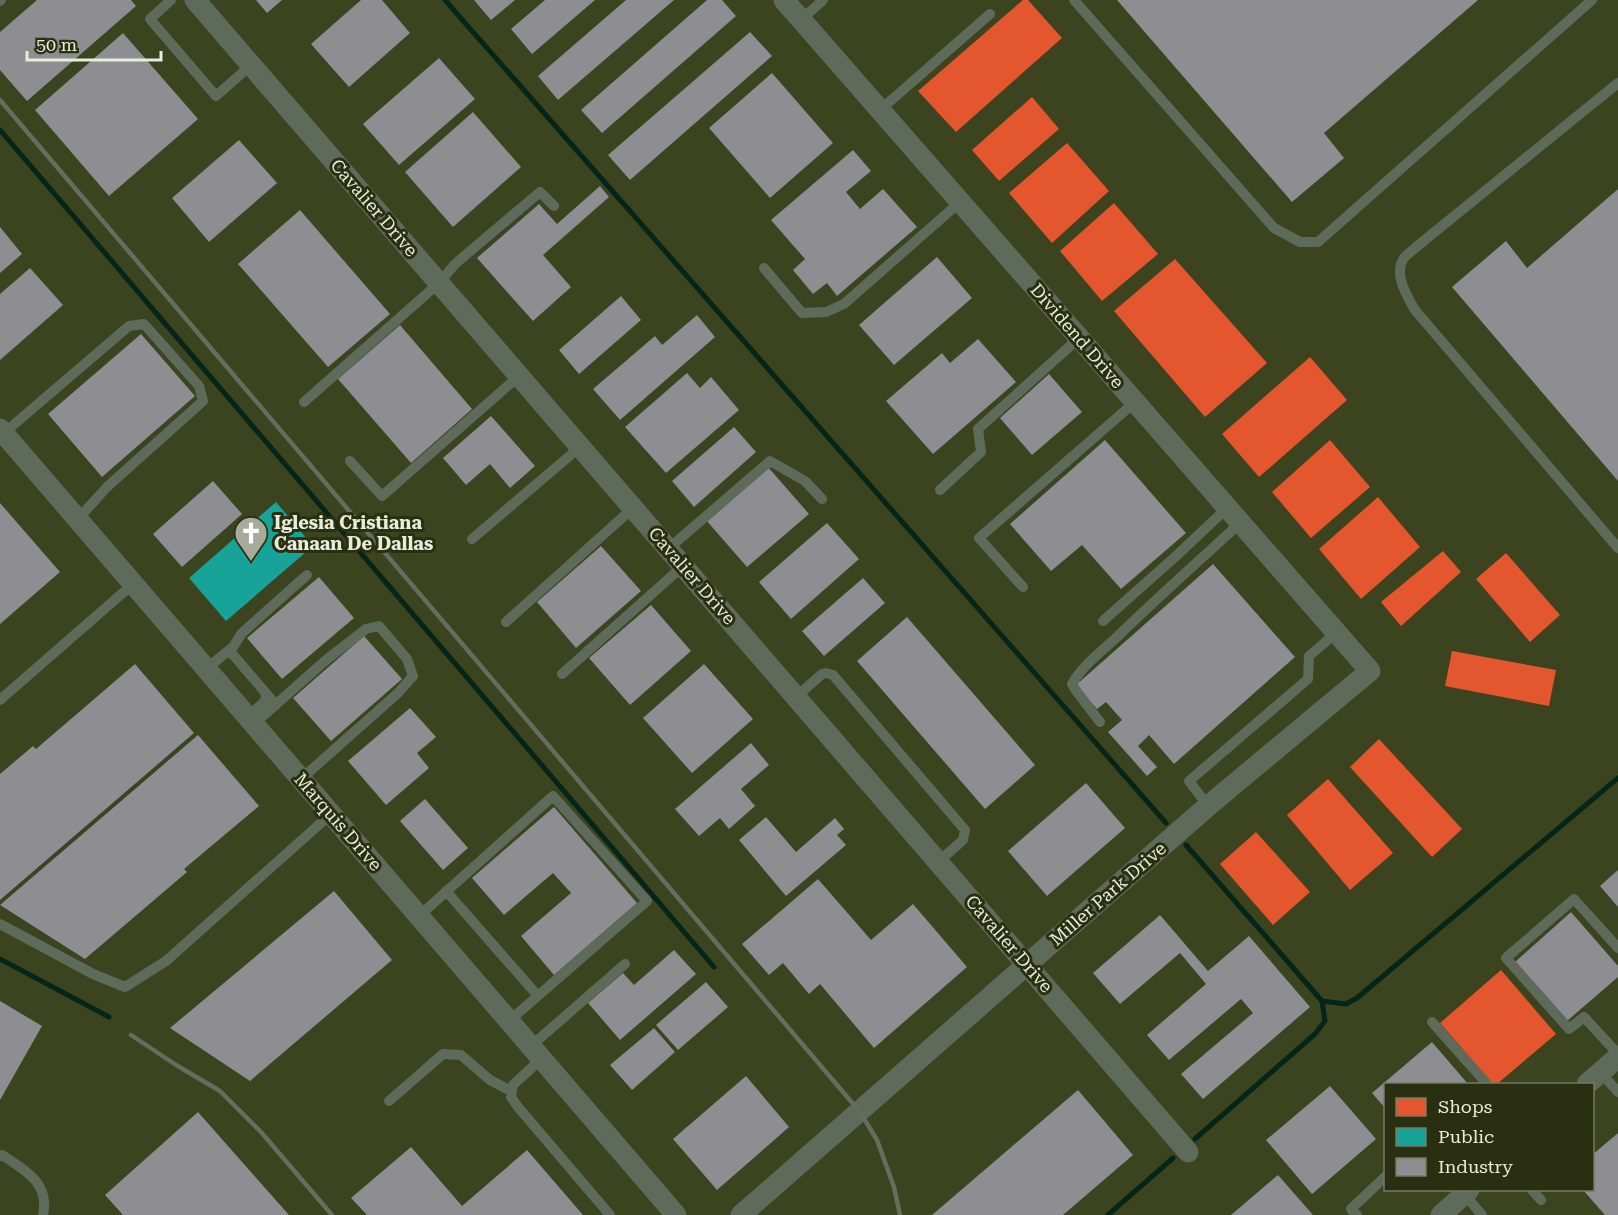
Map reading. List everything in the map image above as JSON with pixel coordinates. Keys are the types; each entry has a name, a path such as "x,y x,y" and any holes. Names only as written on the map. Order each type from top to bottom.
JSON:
{"street":[{"name":"Cavalier Drive","path":"195,0 1188,1152"},
{"name":"Dividend Drive","path":"784,0 1370,671"},
{"name":"Marquis Drive","path":"2,431 676,1215"},
{"name":"Miller Park Drive","path":"741,1215 1208,806 1370,671"},
{"path":"1594,1078 1618,1055"},
{"path":"1441,1215 1467,1192"}],"lane":[{"path":"171,0 150,19 216,96 251,65"},
{"path":"801,20 823,0"},
{"path":"1074,0 1274,228 1300,242 1318,242 1592,0"},
{"path":"880,110 990,14"},
{"path":"1618,83 1415,248 1403,259 1400,270 1404,290 1416,310 1618,548"},
{"path":"304,402 439,283 455,264 540,192 554,206"},
{"path":"764,268 802,313 826,312 844,304 960,202"},
{"path":"2,431 129,326 144,324 199,386 203,401 107,487 78,519"},
{"path":"940,490 981,452 978,429 1079,338"},
{"path":"350,461 382,496 519,376"},
{"path":"1023,587 979,538 1135,402"},
{"path":"472,539 580,447"},
{"path":"668,549 770,461 805,481 822,499"},
{"path":"506,622 633,508"},
{"path":"1103,621 1175,557 1233,515"},
{"path":"1100,722 1072,684 1093,659 1133,621 1233,515"},
{"path":"562,674 683,566"},
{"path":"206,669 229,650 242,633 307,574"},
{"path":"0,700 133,584"},
{"path":"251,720 276,705 326,660 366,629 379,626 407,659 413,676 398,693 301,778"},
{"path":"1208,806 1189,781 1308,679 1309,656 1336,633"},
{"path":"229,650 276,705"},
{"path":"796,698 822,674 833,675 841,684 965,830 963,840 938,862"},
{"path":"251,720 265,701 266,693"},
{"path":"419,916 553,796 647,901 510,1021"},
{"path":"0,924 93,974 125,987 166,961 331,814"},
{"path":"446,891 538,996"},
{"path":"1618,948 1574,899 1506,958 1569,1029 1584,1017 1618,1055"},
{"path":"610,1215 518,1107 511,1091 536,1052 625,964"},
{"path":"1432,1022 1486,1083"},
{"path":"389,1101 443,1054 461,1055 490,1080 511,1091"},
{"path":"1594,1078 1618,1092"},
{"path":"0,1156 2,1155 21,1167 43,1190 45,1207 43,1215"},
{"path":"1357,1215 1351,1209 1384,1178"},
{"path":"1533,1191 1541,1200"},
{"path":"1467,1192 1482,1215"}],"shaded area":[{"path":"0,0 1618,0 1618,1215 0,1215"}],"building: Shops":[{"path":"1023,0 1028,0 1062,38 956,132 918,91"},
{"path":"1032,97 1059,129 999,181 972,150"},
{"path":"1067,143 1109,191 1052,243 1009,193"},
{"path":"1114,203 1158,254 1102,301 1060,251"},
{"path":"1175,259 1267,363 1205,417 1114,311"},
{"path":"1310,357 1347,400 1259,477 1222,434"},
{"path":"1330,440 1370,487 1311,538 1272,492"},
{"path":"1378,497 1420,547 1361,599 1319,549"},
{"path":"1443,551 1461,572 1401,626 1381,602"},
{"path":"1506,553 1560,615 1530,642 1476,579"},
{"path":"1452,651 1556,670 1549,706 1445,686"},
{"path":"1379,739 1462,829 1432,857 1350,767"},
{"path":"1328,779 1393,853 1350,890 1287,815"},
{"path":"1256,832 1310,892 1273,925 1220,864"},
{"path":"1501,970 1556,1034 1498,1083 1492,1083 1440,1023"}],"building: Public":[{"name":"Iglesia Cristiana Canaan De Dallas","path":"276,502 313,546 226,621 189,578"}],"building: Industry":[{"path":"37,0 131,0 136,6 27,101 0,70 0,32"},
{"path":"256,0 282,0 267,13"},
{"path":"361,0 382,0 410,33 349,87 311,44"},
{"path":"474,0 515,0 491,20"},
{"path":"545,0 595,0 532,54 511,29"},
{"path":"626,0 674,0 558,100 538,76"},
{"path":"707,0 722,0 736,16 602,133 581,110"},
{"path":"1117,0 1478,0 1324,133 1344,158 1292,202"},
{"path":"750,32 772,56 630,180 608,155"},
{"path":"123,33 198,119 109,196 35,110"},
{"path":"439,58 475,99 399,165 363,124"},
{"path":"772,73 833,143 770,198 709,128"},
{"path":"473,112 521,167 453,227 405,172"},
{"path":"239,140 277,183 209,242 172,198"},
{"path":"853,150 871,171 846,192 860,209 883,189 917,227 837,296 827,283 813,294 793,270 805,259 771,220"},
{"path":"600,186 609,197 543,255 571,287 533,321 477,258 539,204 557,224"},
{"path":"1618,189 1618,481 1452,287 1506,241 1527,268"},
{"path":"300,210 390,314 328,367 238,264"},
{"path":"0,227 22,254 0,273"},
{"path":"937,257 972,298 894,365 859,325"},
{"path":"30,268 63,305 0,360 0,294"},
{"path":"621,296 641,320 579,374 559,350"},
{"path":"697,315 715,337 620,420 593,389 655,336 662,345"},
{"path":"400,325 472,409 411,463 338,379"},
{"path":"141,334 195,396 102,477 48,414"},
{"path":"978,339 1016,382 933,454 886,401 942,353 950,363"},
{"path":"687,373 700,388 711,377 739,410 666,473 625,427"},
{"path":"1049,374 1082,412 1032,455 1000,418"},
{"path":"491,416 535,466 510,488 490,464 466,485 443,458"},
{"path":"734,427 756,452 694,507 672,481"},
{"path":"1105,440 1186,533 1121,589 1082,545 1051,571 1010,524"},
{"path":"768,467 809,514 747,567 706,520"},
{"path":"213,481 242,514 182,567 153,534"},
{"path":"0,503 60,572 0,624"},
{"path":"827,523 859,559 791,619 759,582"},
{"path":"601,546 641,591 576,648 537,602"},
{"path":"1213,564 1295,657 1174,764 1149,735 1138,746 1157,767 1147,776 1108,732 1122,720 1106,702 1097,709 1076,685"},
{"path":"319,577 354,618 282,679 247,638"},
{"path":"863,578 885,603 824,656 802,631"},
{"path":"651,605 691,651 630,705 589,658"},
{"path":"907,617 1035,765 985,809 857,661"},
{"path":"364,636 402,679 331,741 293,698"},
{"path":"135,664 194,733 0,900 0,774 33,746 36,749"},
{"path":"704,664 753,719 692,773 643,718"},
{"path":"410,708 436,737 417,753 429,768 386,805 348,761"},
{"path":"198,735 259,806 184,869 187,872 85,959 0,905"},
{"path":"751,743 769,765 741,789 755,806 729,829 720,818 699,836 675,809"},
{"path":"1086,783 1125,828 1047,896 1008,851"},
{"path":"425,799 468,848 443,870 400,821"},
{"path":"554,807 637,903 554,975 521,936 571,893 553,873 504,915 472,878"},
{"path":"766,817 796,852 835,818 844,829 837,835 846,845 786,896 739,840"},
{"path":"1618,870 1618,907 1600,886"},
{"path":"818,879 871,940 913,904 967,967 874,1048 820,984 809,994 783,963 769,975 742,944"},
{"path":"334,891 392,960 250,1081 170,1028"},
{"path":"1571,912 1618,966 1618,977 1567,1021 1515,962"},
{"path":"1160,915 1208,971 1249,936 1310,1007 1203,1099 1181,1074 1253,1013 1241,999 1169,1060 1147,1035 1206,984 1180,953 1120,1004 1093,973"},
{"path":"674,950 696,974 620,1040 588,1003 623,973 634,985"},
{"path":"706,982 728,1007 678,1050 656,1025"},
{"path":"0,1001 42,1026 0,1100"},
{"path":"654,1028 675,1052 632,1090 610,1065"},
{"path":"1432,1042 1467,1083 1384,1083 1384,1107 1372,1093"},
{"path":"746,1076 789,1127 717,1190 673,1139"},
{"path":"1330,1086 1376,1139 1312,1194 1266,1140"},
{"path":"1078,1090 1133,1155 1063,1215 932,1215"},
{"path":"198,1112 289,1215 123,1215 105,1195"},
{"path":"1618,1133 1618,1215 1605,1215 1584,1191 1594,1191 1594,1153"},
{"path":"411,1147 462,1206 527,1150 583,1215 367,1215 351,1198"},
{"path":"1278,1175 1313,1215 1231,1215"}],"waterway":[{"path":"445,0 1166,823"},
{"path":"0,130 714,967"},
{"path":"1322,1001 1346,1004 1357,998 1618,778"},
{"path":"1186,845 1322,1001 1325,1021 1315,1034 1195,1139"},
{"path":"0,959 109,1017"},
{"path":"1108,1215 1173,1158"}],"railway":[{"path":"0,100 860,1112 877,1140 894,1187 900,1215"},
{"path":"131,1035 220,1091 261,1132 332,1215"}],"place":[{"name":"Iglesia Cristiana Canaan De Dallas","path":"251,562"}]}
